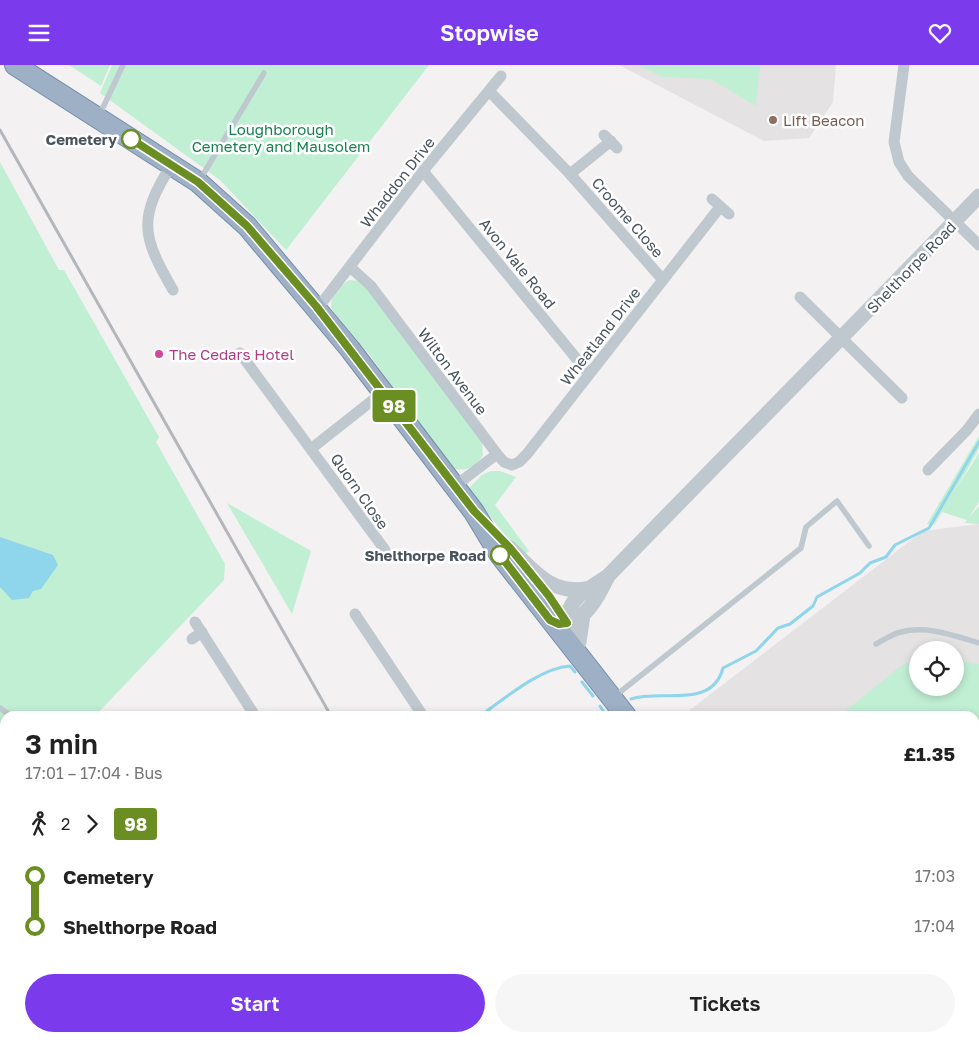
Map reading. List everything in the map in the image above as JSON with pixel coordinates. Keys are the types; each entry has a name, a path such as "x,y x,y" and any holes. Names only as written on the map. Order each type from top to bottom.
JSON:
{"highway":[{"path":"16,65 198,182 247,226 316,306 383,392 474,511 500,555 566,619"},
{"path":"474,511 510,548 549,596 566,619 576,645 622,711"}],"street":[{"path":"904,65 894,142 896,153 908,176 979,245"},
{"name":"Whaddon Drive","path":"316,306 324,300 423,171 490,92 501,76"},
{"name":"Croome Close","path":"490,92 570,173 663,280"},
{"name":"Croome Close","path":"570,173 611,141"},
{"path":"172,164 151,201 147,221 149,244 173,290"},
{"name":"Avon Vale Road","path":"423,171 589,374"},
{"name":"Shelthorpe Road","path":"576,645 566,619 570,605 586,589 608,576 793,384 842,338 979,197"},
{"name":"Wheatland Drive","path":"497,454 512,465 519,462 720,207"},
{"name":"Wilton Avenue","path":"350,267 371,286 497,454"},
{"path":"800,297 902,398"},
{"name":"Quorn Close","path":"240,353 312,448 384,550"},
{"name":"Quorn Close","path":"312,448 383,392"},
{"path":"928,471 967,430 979,414"},
{"path":"455,486 497,454"},
{"name":"Shelthorpe Road","path":"510,548 536,573 560,589 570,591 586,589"},
{"name":"Shelthorpe Road","path":"566,619 597,597 608,576"},
{"path":"356,614 420,711"},
{"path":"195,622 252,711"},
{"path":"192,639 202,632"}],"lane":[{"path":"98,118 123,65"},
{"path":"198,182 264,73"},
{"path":"612,698 801,548 806,527 837,501 869,546"},
{"path":"876,644 900,632 921,629 949,634 979,643"}],"shaded area":[{"name":"Lift Beacon","path":"619,65 836,65 833,102 809,138 764,141"},
{"path":"979,524 979,711 689,711 923,531"}],"green space":[{"path":"69,65 110,65 101,86"},
{"name":"Loughborough Cemetery and Mausolem","path":"112,65 429,65 286,250 220,180 100,93"},
{"path":"637,65 760,65 756,106 711,79 663,77"},
{"path":"0,162 59,270 64,270 159,437 156,442 225,564 224,580 100,711 0,711"},
{"path":"350,280 357,281 369,291 482,442 483,455 472,466 459,469 449,466 369,354 335,314 331,307 334,295"},
{"path":"979,436 979,449 955,491 979,453 979,502 969,517 979,506 979,524 965,523 967,520 942,512 934,525 927,524"},
{"path":"491,471 500,471 516,477 495,505 529,551 522,556 471,493 470,487 482,475"},
{"path":"227,503 311,551 292,614"},
{"path":"909,662 909,696 964,696 964,662 979,664 979,711 845,711 901,666"}],"water":[{"path":"0,537 53,555 58,565 41,589 33,591 29,598 12,600 0,587"}],"waterway":[{"path":"631,699 697,694 708,689 717,681 723,668 756,651 778,628 790,624 813,606 817,597 860,573 870,563 886,557 895,545 929,528 979,442"},
{"path":"487,711 523,685 547,672 570,666 575,672"},
{"path":"582,682 593,696"},
{"path":"600,706 603,711"}],"railway":[{"path":"0,130 328,711"}],"bus line":[{"name":"98","path":"131,139 198,182 247,226 316,306 474,511 510,548 549,596 567,623 559,624 550,620 500,555"}],"place":[{"name":"Lift Beacon","path":"773,120"},
{"name":"Cemetery","path":"131,139"},
{"name":"The Cedars Hotel","path":"159,354"},
{"name":"Shelthorpe Road","path":"500,555"}]}
